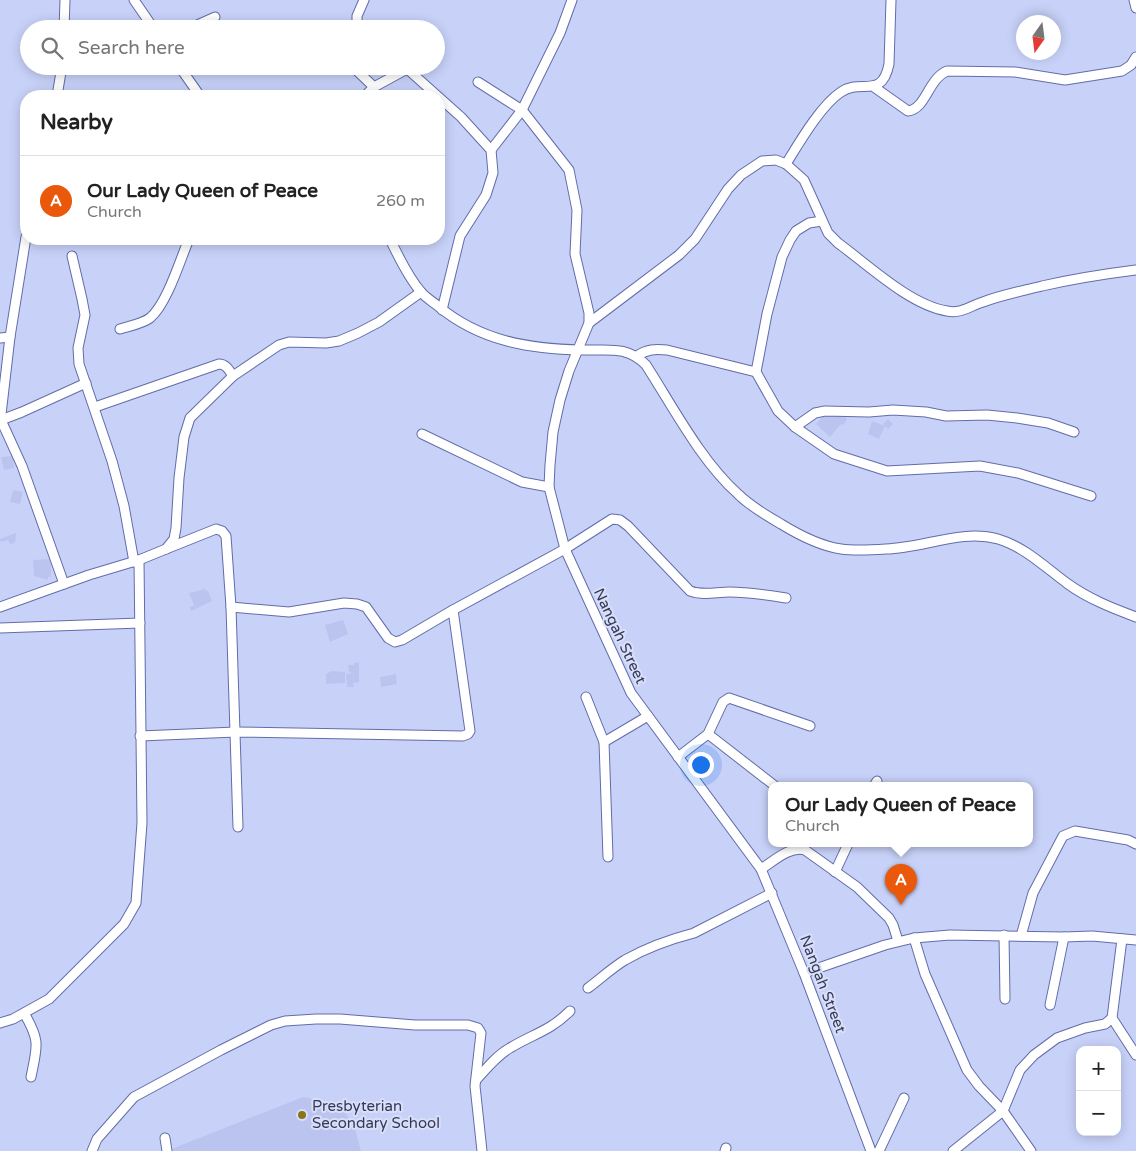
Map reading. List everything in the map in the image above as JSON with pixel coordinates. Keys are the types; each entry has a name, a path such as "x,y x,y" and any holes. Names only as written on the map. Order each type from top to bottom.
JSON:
{"street":[{"path":"64,20 65,0"},
{"path":"134,0 148,20"},
{"path":"357,20 364,0"},
{"path":"442,310 460,236 486,195 493,173 492,150 522,110 562,27 572,0"},
{"path":"874,87 882,81 887,73 891,0"},
{"path":"1134,0 1136,8"},
{"path":"208,20 215,17"},
{"path":"786,164 816,118 841,92 852,87 874,87 908,111 919,106 935,79 947,71 1015,72 1065,80 1122,71 1131,65 1136,57"},
{"path":"58,90 60,75"},
{"path":"185,75 196,90"},
{"path":"361,75 374,87"},
{"path":"371,90 394,75"},
{"path":"414,75 431,90"},
{"path":"478,82 522,110 569,170 577,210 575,254 589,313 589,323"},
{"path":"445,103 492,150"},
{"path":"589,323 679,255 695,239 728,189 741,174 762,161 776,160 786,164 804,180 828,233 838,243 912,299 948,312 960,312 983,302 1042,286 1084,277 1136,270"},
{"path":"822,221 809,224 796,231 790,240 782,257 767,314 756,372 778,411 795,427 834,454 886,471 980,466 1018,473 1091,496"},
{"path":"0,428 10,337 25,245"},
{"path":"120,328 148,320 156,312 165,298 187,245"},
{"path":"394,245 421,292 442,310 467,326 509,343 579,350 615,349 627,351 637,356 646,365 717,473 738,495 796,533 824,545 841,549 888,549 966,536 984,536 999,539 1016,546 1032,556 1087,596 1108,607 1136,617"},
{"path":"0,1023 24,1013 49,999 124,924 136,903 142,823 140,623 136,561 116,474 79,364 78,348 85,315 72,256"},
{"path":"166,549 174,539 179,478 187,425 190,418 233,376 279,345 289,342 326,343 339,341 379,322 421,292"},
{"name":"Nangah Street","path":"589,323 569,371 553,432 549,487 565,549 626,684 761,869 804,973 871,1151"},
{"path":"0,338 10,337"},
{"path":"637,356 645,350 654,348 756,372"},
{"path":"95,407 218,364 223,364 233,376"},
{"path":"1,420 86,383"},
{"path":"795,427 815,413 825,411 869,412 893,410 926,412 946,416 987,415 1017,418 1048,423 1074,432"},
{"path":"1,420 22,466 64,584"},
{"path":"422,434 522,482 549,487"},
{"path":"231,607 289,612 344,603 356,604 366,607 388,638 396,642 565,549 612,519 620,520 628,526 690,591 697,594 752,593 786,598"},
{"path":"0,607 136,561 216,530 222,531 226,536 231,607 238,828"},
{"path":"140,736 236,732 462,736 468,734 470,731 453,610"},
{"path":"0,628 140,623"},
{"path":"586,697 604,742 608,857"},
{"path":"678,757 708,734 724,702 729,698 810,726"},
{"path":"604,742 648,716"},
{"path":"708,734 770,782"},
{"path":"1021,936 1033,893 1063,836 1075,831 1128,840 1136,844"},
{"path":"835,872 847,847"},
{"path":"761,869 797,849 805,850 856,887 889,918 898,941"},
{"path":"588,988 634,955 681,936 694,933 772,893"},
{"path":"804,973 898,941 914,938 950,935 1004,935 1092,936 1136,940"},
{"path":"1004,935 1005,999"},
{"path":"1050,1005 1064,937"},
{"path":"914,938 925,974 967,1070 979,1086 1003,1111 1031,1151"},
{"path":"1122,939 1112,1018 1136,1055"},
{"path":"476,1080 508,1049 550,1028 570,1011"},
{"path":"24,1013 34,1030 37,1046 31,1077"},
{"path":"953,1151 1003,1111 1020,1070 1034,1055 1057,1038 1085,1028 1105,1024 1112,1018"},
{"path":"92,1151 96,1139 134,1097 271,1025 285,1021 316,1019 340,1019 415,1026 468,1025 478,1028 481,1033 476,1080 482,1151"},
{"path":"879,1151 904,1098"},
{"path":"165,1138 168,1151"}],"shaded area":[{"path":"830,413 847,418 844,425 841,424 830,437 816,424 825,414 828,417"},
{"path":"888,419 893,424 888,429 883,424"},
{"path":"872,421 885,426 879,439 868,434"},
{"path":"13,456 14,468 4,470 1,457"},
{"path":"13,490 23,492 20,504 10,502"},
{"path":"16,533 15,543 10,544 8,540 1,542 0,539"},
{"path":"51,559 51,577 48,577 48,580 34,576 33,560"},
{"path":"205,587 204,590 208,591 212,601 191,611 190,607 194,605 189,593 202,590"},
{"path":"343,620 348,634 330,642 325,625"},
{"path":"359,662 359,682 353,683 354,687 347,687 346,674 354,673 349,672 348,665 354,665 354,663"},
{"path":"332,671 345,672 345,683 326,684 326,674"},
{"path":"396,674 397,684 381,687 380,677"},
{"name":"Presbyterian Secondary School","path":"303,1097 339,1104 354,1125 361,1151 169,1151 169,1150"}],"place":[{"name":"Our Lady Queen of Peace","path":"901,905"},
{"name":"Presbyterian Secondary School","path":"302,1115"}]}
